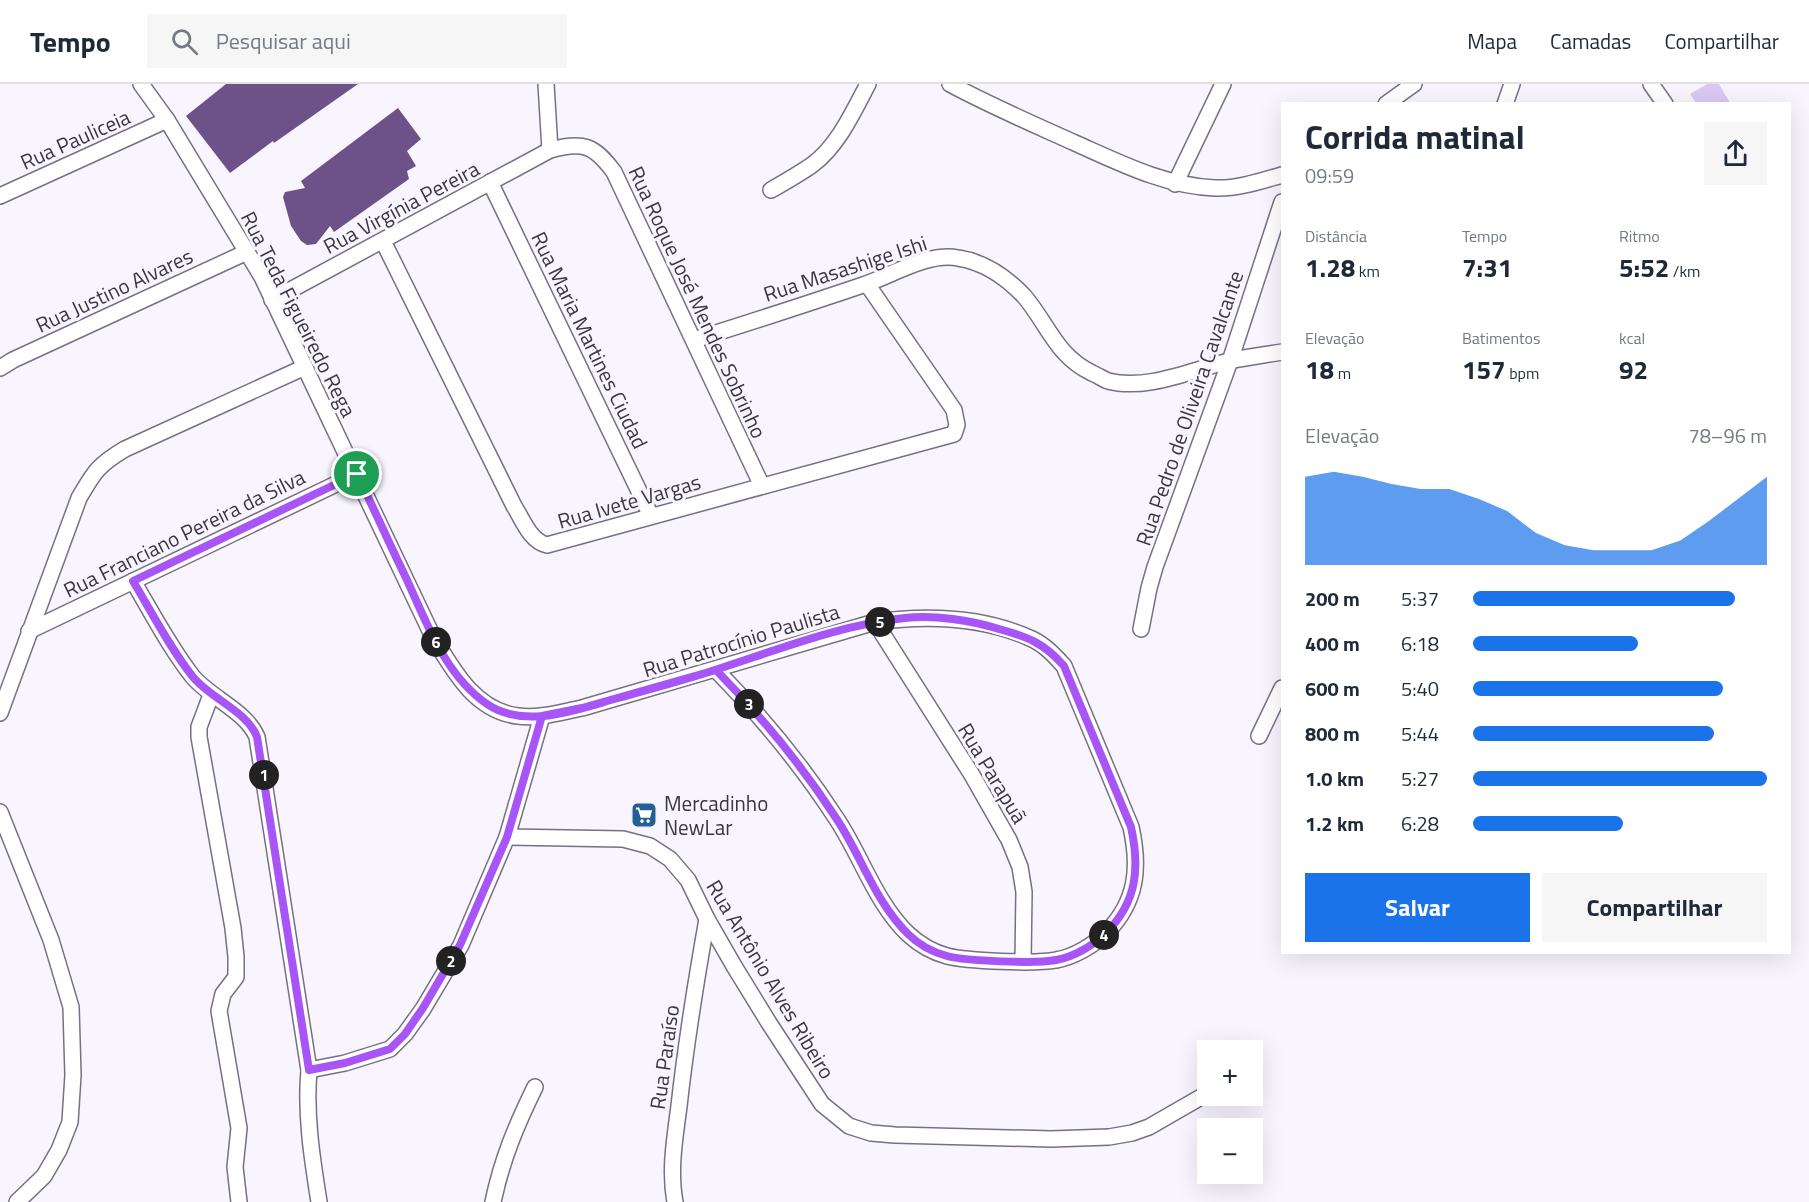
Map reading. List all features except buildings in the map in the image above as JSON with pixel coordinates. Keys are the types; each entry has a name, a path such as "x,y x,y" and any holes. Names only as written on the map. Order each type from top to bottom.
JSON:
{"street":[{"name":"Rua Teda Figueiredo Rega","path":"141,84 167,120 247,252 357,474 433,637 452,668 468,689 488,705 518,716 542,716"},
{"path":"546,84 550,150"},
{"path":"771,190 813,164 829,148 850,118 868,84"},
{"path":"950,84 989,105 1098,153 1175,183 1217,188 1252,184 1281,175"},
{"path":"1175,183 1223,84"},
{"path":"1389,102 1414,84"},
{"path":"1506,102 1512,84"},
{"path":"1652,84 1664,102"},
{"name":"Rua Pauliceia","path":"0,196 167,120"},
{"name":"Rua Roque José Mendes Sobrinho","path":"550,150 569,145 583,145 605,160 614,172 762,486"},
{"name":"Rua Virgínia Pereira","path":"272,300 550,150"},
{"name":"Rua Maria Martines Ciudad","path":"490,182 651,516"},
{"name":"Rua Pedro de Oliveira Cavalcante","path":"1141,629 1155,567 1230,360 1281,205"},
{"name":"Rua Ivete Vargas","path":"383,241 514,506 533,538 547,545 954,434 957,424 954,410 867,284"},
{"name":"Rua Justino Alvares","path":"0,368 247,252"},
{"name":"Rua Masashige Ishi","path":"694,340 867,284 911,265 957,257 987,266 1007,279 1025,298 1054,341 1077,366 1108,381 1139,383 1230,360 1281,352"},
{"path":"0,712 79,498 91,476 104,462 125,449 305,367"},
{"name":"Rua Franciano Pereira da Silva","path":"29,631 357,474"},
{"path":"133,581 178,656 194,678 211,695 254,729 260,747 309,1070 308,1123 319,1202"},
{"name":"Rua Patrocínio Paulista","path":"542,716 582,708 875,622 907,618 941,619 984,624 1033,639 1051,652 1064,666 1131,827 1137,867 1132,891 1121,918 1103,936 1080,952 1056,960 1023,961 949,957 922,946 907,933 886,906 837,820 783,743 759,714 716,670"},
{"name":"Rua Parapuã","path":"875,622 972,775 1008,840 1020,867 1024,892 1023,961"},
{"path":"1259,736 1281,690"},
{"path":"211,695 199,727 236,957 236,977 223,994 219,1011 239,1128 235,1167 239,1202"},
{"path":"309,1070 345,1063 390,1049 405,1034 423,1008 460,945 507,837 542,716"},
{"path":"0,812 51,940 71,1007 73,1075 70,1122 45,1176 17,1202"},
{"name":"Rua Antônio Alves Ribeiro","path":"507,837 623,839 650,846 670,859 688,880 707,919 769,1023 822,1104 849,1126 895,1136 1051,1139 1109,1137 1149,1127 1197,1099"},
{"name":"Rua Paraíso","path":"675,1202 672,1170 675,1137 686,1044 707,919"},
{"path":"493,1202 500,1168 513,1130 535,1087"}],"shaded area":[{"path":"1707,84 1719,84 1729,102 1695,102 1690,94"}],"place":[{"name":"Mercadinho NewLar","path":"644,815"}],"route":[{"path":"357,474 133,581 178,656 194,678 211,695 247,722 254,729 257,737 309,1070 345,1063 390,1049 405,1034 423,1008 460,945 507,837 542,716 582,708 716,670 759,714 783,743 837,820 886,906 907,933 922,946 949,957 1023,961 1056,960 1080,952 1103,936 1121,918 1132,891 1137,867 1131,827 1064,666 1051,652 1033,639 984,624 941,619 907,618 875,622 582,708 542,716 518,716 488,705 468,689 452,668 433,637 357,474"}]}
